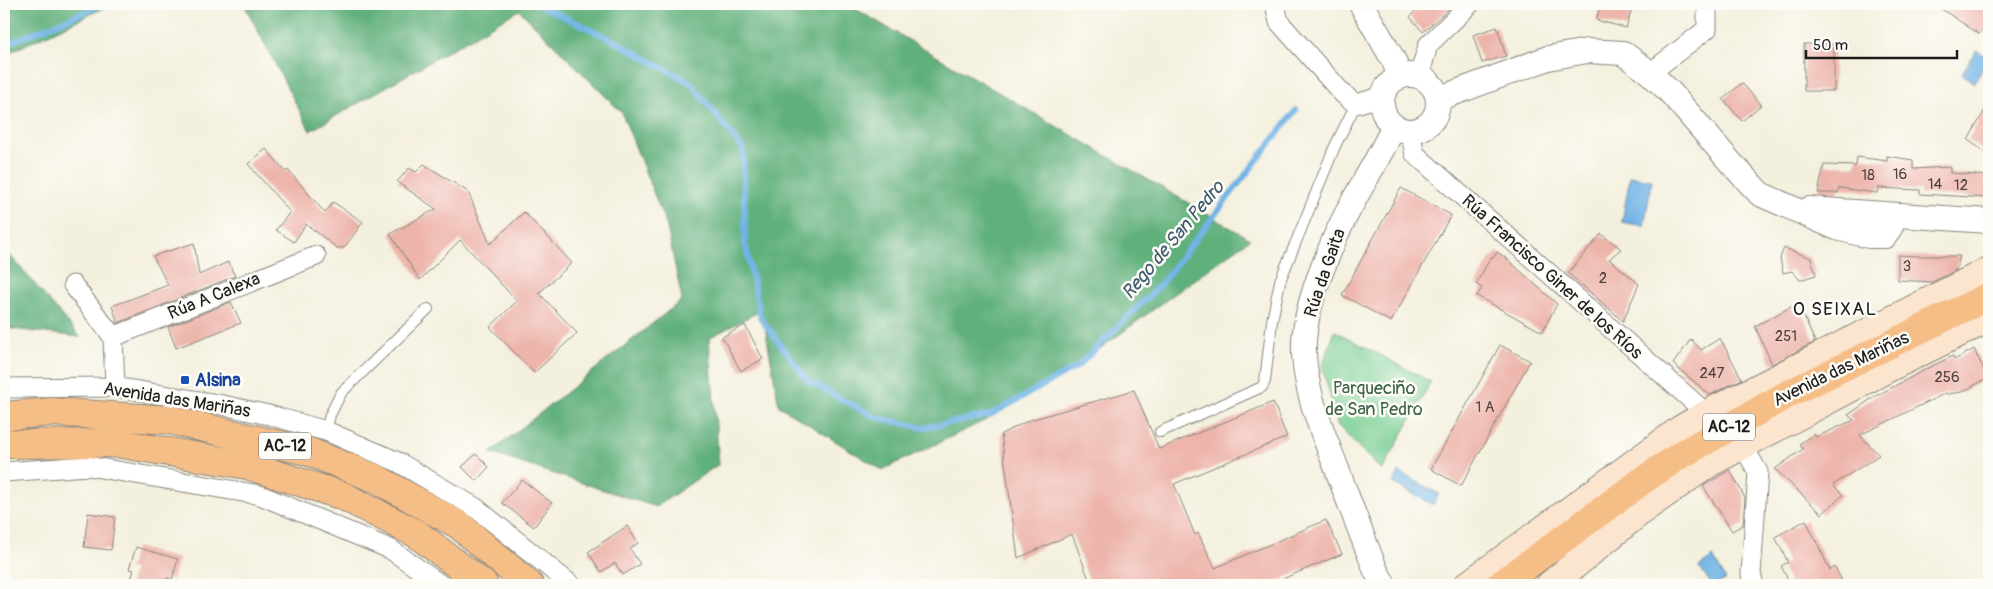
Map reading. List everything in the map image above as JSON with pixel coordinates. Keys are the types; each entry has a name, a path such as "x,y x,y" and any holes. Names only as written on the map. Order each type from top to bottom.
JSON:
{"highway":[{"name":"Avenida das Mariñas","path":"1500,585 1642,481 1688,451 1788,394 1989,296"},
{"name":"Avenida das Mariñas","path":"4,416 52,412 170,420 307,450 377,479 458,525 529,585"},
{"name":"AC-12","path":"4,444 116,443 247,465 343,496 417,534 484,585"}],"main road":[{"path":"1468,585 1680,430 1707,414 1989,271"},
{"path":"1550,585 1643,509 1709,463 1888,368 1989,318"}],"street":[{"path":"1275,4 1280,22 1343,94 1356,104 1383,96"},
{"path":"1361,4 1394,61 1409,77 1431,85 1438,99 1435,118 1420,130 1402,129 1388,120 1384,113 1383,96 1387,88 1409,77 1428,45 1470,4"},
{"path":"1650,73 1707,29 1707,4"},
{"path":"1438,99 1548,58 1586,51 1623,53 1650,73 1670,92 1760,194 1788,208 1837,228 1869,236 1885,236 1891,226 1888,215 1989,221"},
{"name":"Rúa Francisco Giner de los Ríos","path":"1402,129 1415,154 1707,414"},
{"name":"Rúa da Gaita","path":"1378,580 1320,428 1305,366 1304,340 1310,307 1335,240 1355,196 1402,129"},
{"name":"Rúa A Calexa","path":"113,337 316,256"},
{"path":"73,285 113,337 114,387"},
{"name":"Avenida das Mariñas","path":"4,388 114,387 227,406 273,416 326,431 398,462 476,508 571,585"},
{"path":"1742,446 1758,472 1753,580"},
{"path":"4,472 88,466 260,495 390,548 441,585"}],"lane":[{"name":"Rúa da Gaita","path":"1160,432 1262,387 1265,381 1272,321 1280,281 1335,146 1356,104"},
{"path":"326,431 330,416 341,394 428,309"}],"green space":[{"path":"4,4 112,4 4,55"},
{"path":"244,4 847,4 1250,239 1094,353 986,420 882,470 779,406 762,310 709,338 719,464 656,507 490,453 682,300 667,227 622,113 519,10 310,131"},
{"path":"4,248 80,337 4,328"},
{"name":"Parqueciño de San Pedro","path":"1335,331 1431,382 1382,471 1338,426 1322,366"}],"water":[{"path":"1976,50 1989,59 1974,83 1962,74"},
{"path":"1630,176 1652,180 1644,226 1622,222"},
{"path":"1399,472 1439,494 1433,505 1393,483"},
{"path":"1713,557 1726,580 1712,585 1699,567"}],"building":[{"path":"1422,4 1454,4 1423,32 1410,17"},
{"path":"1601,4 1633,4 1626,28 1596,20"},
{"path":"1934,4 1989,4 1989,32 1983,28 1979,34"},
{"path":"1497,27 1506,56 1482,63 1473,35"},
{"path":"1804,44 1834,44 1834,91 1804,91"},
{"path":"1742,83 1761,105 1742,121 1723,99"},
{"path":"1989,103 1989,155 1968,140"},
{"path":"266,149 286,172 288,170 325,213 333,202 363,222 344,248 337,248 306,224 294,242 276,230 290,212 248,164"},
{"path":"1887,156 1913,160 1913,169 1950,167 1950,173 1989,176 1989,198 1920,194 1920,190 1878,188 1877,193 1839,188 1838,193 1818,193 1824,165 1856,166 1857,157 1887,161"},
{"path":"424,164 468,192 490,244 524,212 572,263 539,293 577,333 534,373 490,327 517,301 460,240 420,280 390,234 436,209 397,182 409,168 416,172"},
{"path":"1401,188 1451,215 1391,322 1342,295"},
{"path":"1601,234 1621,249 1609,259 1639,284 1623,321 1568,273"},
{"path":"194,243 199,275 228,262 235,276 118,323 112,306 168,285 153,256"},
{"path":"1784,248 1811,258 1816,275 1800,280 1792,271 1783,273 1780,258"},
{"path":"1497,252 1557,304 1542,332 1477,296 1482,288 1476,284 1491,257 1493,258"},
{"path":"1898,255 1960,256 1956,270 1932,282 1898,280"},
{"path":"231,302 241,323 176,348 168,327"},
{"path":"1798,303 1815,342 1772,364 1755,326"},
{"path":"745,325 763,359 741,371 722,337"},
{"path":"1720,338 1742,379 1710,395 1673,364 1691,339 1701,350"},
{"path":"1500,345 1530,361 1461,486 1431,469"},
{"path":"1974,349 1988,378 1962,392 1946,393 1860,435 1879,455 1833,485 1843,495 1822,514 1775,469 1803,449 1799,444 1814,434 1816,437 1854,420 1848,415 1874,397 1953,356 1954,360"},
{"path":"1134,390 1159,449 1273,402 1287,437 1174,484 1195,535 1198,533 1215,568 1326,520 1342,554 1268,585 1091,585 1072,534 1018,558 1001,434 1030,420"},
{"path":"476,454 489,467 476,481 462,467"},
{"path":"1730,470 1745,498 1743,525 1732,531 1703,486"},
{"path":"522,480 552,503 534,527 502,503"},
{"path":"88,513 115,517 111,550 84,547"},
{"path":"1806,520 1830,570 1835,567 1844,585 1791,585 1781,566 1788,562 1775,537"},
{"path":"627,526 638,543 630,549 640,564 623,575 615,563 601,572 588,552"},
{"path":"136,547 178,559 172,580 167,578 165,585 129,585 134,570 129,569"}],"waterway":[{"name":"Rego de San Pedro","path":"4,45 104,4"},
{"name":"Rego de San Pedro","path":"537,4 609,38 691,83 743,149 745,243 761,319 808,381 875,417 923,428 990,415 1078,366 1160,285 1296,110"}],"place":[{"name":"Alsina","path":"185,380"}],"district":[{"name":"O SEIXAL","path":"1835,309"}]}
